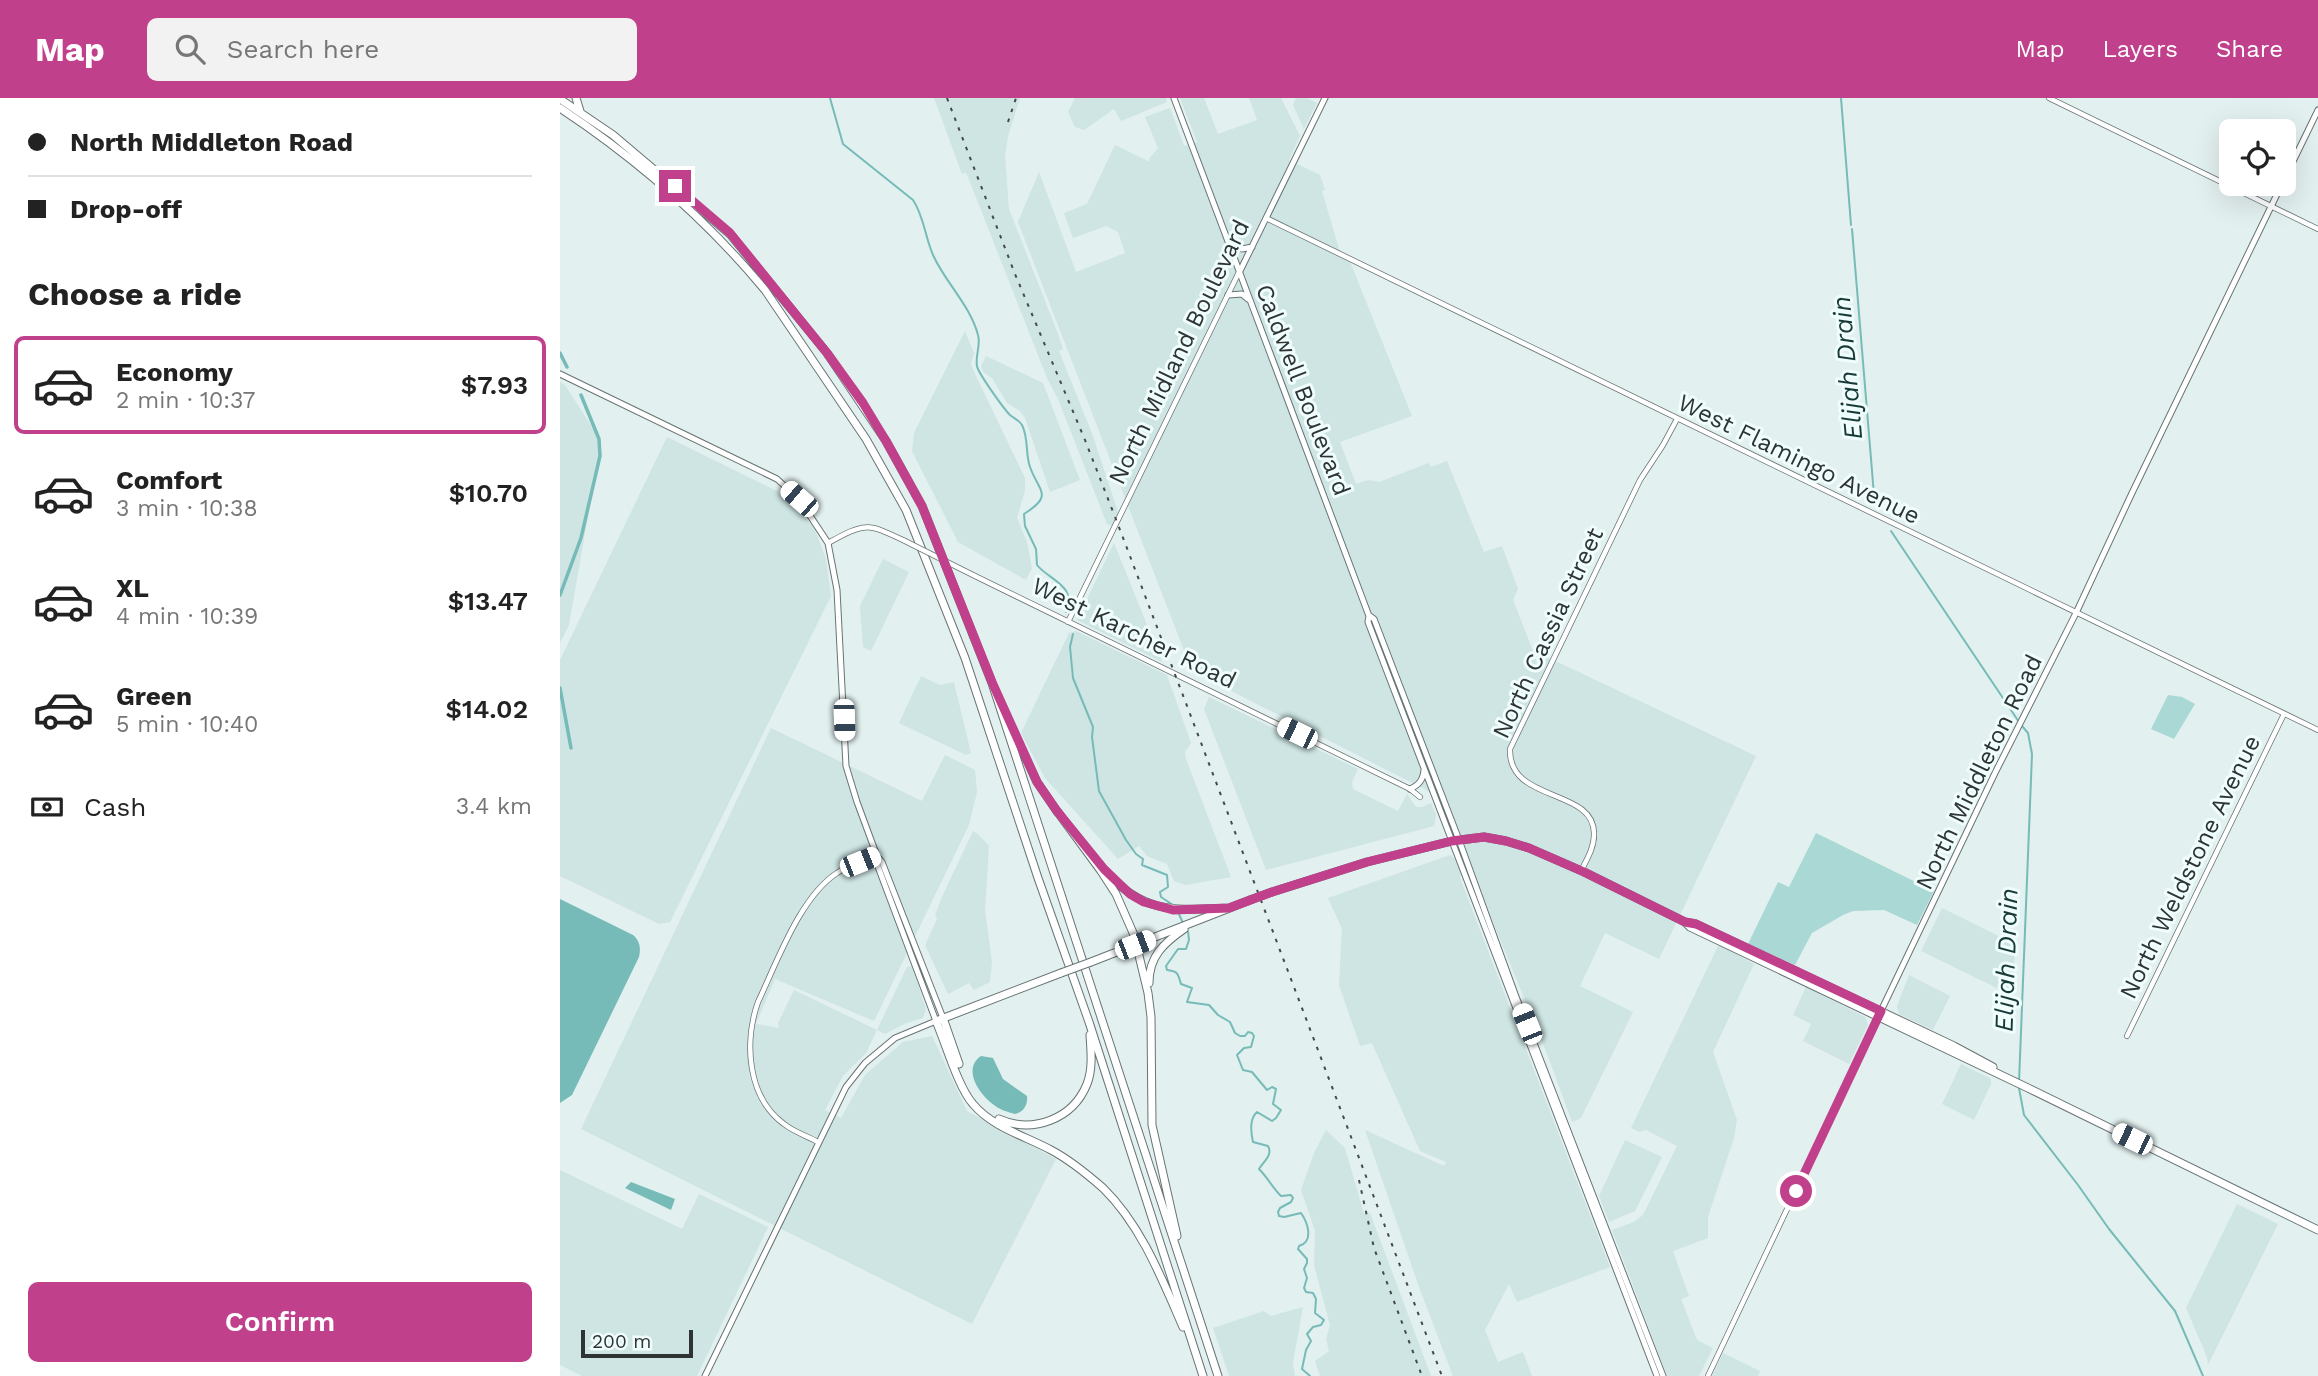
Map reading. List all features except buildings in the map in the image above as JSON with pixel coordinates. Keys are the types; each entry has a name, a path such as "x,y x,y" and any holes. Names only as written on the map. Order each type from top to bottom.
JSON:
{"highway":[{"path":"576,98 580,112"},
{"path":"560,99 623,143 730,233 827,353 886,441 922,506 1021,750 1037,782 1116,894 1134,935 1149,993 1152,1125 1190,1287"},
{"path":"560,108 635,162 693,213 758,282 866,439 906,510 965,658 1088,1022 1203,1376"},
{"path":"560,114 590,128"},
{"path":"992,682 1219,1376"},
{"path":"1057,811 1116,883 1144,902 1173,910 1204,914 1367,862 1455,840 1484,837 1529,848 1581,870 1685,922 1701,926 2318,1230"},
{"path":"1151,1064 1153,1017 1149,982 1152,962 1163,945 1204,914"},
{"path":"1685,922 1690,927 1880,1014"},
{"path":"939,1020 1191,924"},
{"path":"939,1020 975,1101 993,1116 1019,1126 1045,1123 1057,1118 1082,1094 1087,1085 1091,1064 1088,1022"},
{"path":"939,1020 964,1091 972,1104 990,1119 1054,1151 1077,1166 1104,1189 1126,1215 1167,1290 1199,1363"}],"main road":[{"name":"Caldwell Boulevard","path":"1174,98 1369,616 1368,622 1455,840"},
{"name":"North Midland Boulevard","path":"1239,272 1325,98"},
{"name":"North Middleton Road","path":"2296,155 2318,110"},
{"name":"North Middleton Road","path":"1880,1014 2276,196"},
{"path":"1228,242 1242,249 1252,247"},
{"path":"1228,295 1242,294 1249,299"},
{"path":"560,374 778,479 799,499 828,543 837,590 846,766 856,802 915,945 939,1020"},
{"name":"Caldwell Boulevard","path":"1369,616 1374,619 1498,957"},
{"path":"1410,789 1420,783 1424,767"},
{"path":"877,856 877,864 939,1020"},
{"path":"898,919 902,921 910,942 915,945"},
{"path":"1498,957 1663,1376"},
{"path":"1498,957 1657,1376"},
{"path":"705,1376 846,1087 865,1062 895,1038 939,1020"}],"street":[{"path":"2049,98 2318,229"},
{"name":"West Flamingo Avenue","path":"1266,218 2318,730"},
{"name":"North Midland Boulevard","path":"1068,622 1239,272"},
{"name":"North Cassia Street","path":"1581,870 1594,836 1587,813 1521,779 1512,768 1510,749 1640,480 1677,419"},
{"name":"West Karcher Road","path":"828,543 860,527 877,528 1410,789 1420,797"},
{"name":"North Weldstone Avenue","path":"2127,1036 2284,713"},
{"path":"818,1142 786,1126 763,1100 751,1069 753,1016 804,906 815,892 837,873 877,856"},
{"name":"North Middleton Road","path":"1708,1376 1880,1014"}],"shaded area":[{"path":"934,98 1020,98 1008,136 1005,156 1009,209 1058,334 1063,349 1059,351 1093,436 1118,512 1112,526 1107,524 966,172 962,174"},
{"path":"1075,98 1166,98 1167,102 1121,121 1114,109 1084,130 1075,127 1068,112"},
{"path":"1180,98 1204,98 1218,134 1257,120 1249,98 1281,98 1300,136 1289,160 1320,175 1339,249 1351,264 1412,416 1340,442 1356,484 1369,480 1379,482 1429,463 1431,467 1447,461 1484,552 1502,546 1518,589 1513,600 1537,661 1534,667 1541,670 1547,657 1756,756 1659,959 1605,933 1580,986 1633,1012 1581,1118 1572,1122 1448,801 1192,671 1018,222 1039,172 1076,272 1125,253 1118,232 1106,226 1073,238 1064,213 1087,204 1115,145 1150,162 1149,159 1158,148 1145,117 1170,108 1184,146 1197,142"},
{"path":"1296,98 1307,98 1317,103 1304,129 1293,105"},
{"path":"965,331 974,353 971,364 1025,478 1025,490 1017,518 1027,542 1032,568 1026,580 958,542 912,451 914,433"},
{"path":"986,356 1043,383 1080,480 1050,492 1025,418 1020,411 1007,403 992,378 984,373 981,366"},
{"path":"560,382 565,385 601,441 569,625 560,643"},
{"path":"667,437 781,493 801,510 815,530 826,559 831,596 670,922 659,924 560,876 560,660"},
{"path":"1114,543 1162,662 1077,620"},
{"path":"883,559 909,572 871,651 863,647 860,606"},
{"path":"1076,631 1167,675 1191,743 1185,752 1186,759 1231,877 1186,885 1174,881 1167,864 1147,856 1139,846 1118,859 1045,778 1021,733 1069,633"},
{"path":"921,676 940,685 954,682 971,753 966,755 899,723"},
{"path":"2168,695 2182,697 2195,704 2174,739 2151,729"},
{"path":"1209,697 1358,769 1352,782 1353,789 1398,811 1407,794 1416,807 1431,803 1436,815 1434,826 1266,870 1204,709"},
{"path":"771,728 922,801 945,755 975,770 977,792 969,825 874,1021 775,979 756,1024 779,1028 778,1023 794,990 877,1030 866,1053 843,1076 825,1110 841,1118 865,1075 903,1042 932,1036 967,1111 1056,1159 972,1324 581,1129"},
{"path":"973,831 989,846 985,910 992,962 990,982 974,990 969,983 948,994 925,945 937,919 935,915 941,899"},
{"path":"1816,833 1934,891 1917,925 1884,910 1853,911 1812,933 1795,965 1748,944 1778,882 1789,887"},
{"path":"1450,855 1461,872 1460,878 1610,1267 1517,1302 1509,1284 1485,1330 1498,1362 1523,1352 1532,1376 1453,1376 1365,1130 1444,1166 1446,1162 1420,1151 1372,1043 1360,1046 1339,985 1342,929 1328,898"},
{"path":"560,899 633,935 639,942 640,951 572,1095 560,1103"},
{"path":"1942,908 2015,944 2013,996 1921,951"},
{"path":"1719,944 1754,964 1713,1052 1737,1120 1734,1138 1708,1217 1708,1238 1673,1251 1689,1296 1681,1299 1697,1340 1713,1348 1699,1376 1667,1376 1612,1230 1634,1222 1643,1215 1677,1146 1646,1130 1639,1132 1631,1128"},
{"path":"912,966 926,1009 923,1018 885,1034 877,1030 907,967"},
{"path":"1909,975 1950,996 1933,1030 1899,1014 1897,1006"},
{"path":"1806,987 1865,1017 1868,1025 1849,1064 1803,1041 1811,1024 1793,1015"},
{"path":"981,1056 993,1058 1003,1079 1027,1096 1023,1110 1015,1114 999,1108 978,1088 973,1068 975,1061"},
{"path":"1961,1064 1991,1079 1974,1120 1942,1104"},
{"path":"1326,1130 1345,1148 1364,1214 1370,1213 1431,1376 1320,1376 1315,1361 1329,1351 1326,1339 1330,1325 1314,1265 1315,1231 1301,1190 1314,1153"},
{"path":"1625,1140 1662,1157 1635,1211 1609,1222 1599,1196"},
{"path":"560,1170 682,1229 699,1194 768,1227 697,1376 582,1376 560,1365"},
{"path":"631,1182 675,1199 671,1210 625,1188"},
{"path":"2237,1204 2278,1224 2208,1365 2186,1308"},
{"path":"1303,1307 1293,1362 1295,1376 1229,1376 1213,1328 1264,1311 1271,1316"},
{"path":"1723,1353 1760,1371 1758,1376 1712,1376"}],"waterway":[{"path":"830,98 843,144 917,206 933,255 974,324 979,339 978,370 1010,415 1022,425 1030,467 1042,493 1039,502 1024,514 1025,526 1036,549 1037,565 1060,584 1068,596 1066,612"},
{"name":"Elijah Drain","path":"1841,98 1851,225"},
{"name":"Elijah Drain","path":"1852,229 1874,495 1877,503"},
{"path":"560,353 567,367"},
{"path":"560,595 581,538 600,456 599,439 581,395"},
{"name":"Elijah Drain","path":"1891,531 2019,722"},
{"path":"1073,634 1070,647 1073,678 1093,727 1099,791 1126,840 1143,859 1142,865 1167,875 1168,887 1160,892 1161,897 1173,905"},
{"path":"560,688 571,748"},
{"name":"Elijah Drain","path":"2019,1082 2032,754 2028,733 2022,726"},
{"path":"1178,912 1183,923"},
{"path":"1188,931 1186,949 1178,949 1166,966 1167,970 1176,972 1181,984 1192,988 1187,1002 1209,1005 1218,1015 1230,1022 1235,1033 1240,1036 1252,1033 1254,1036 1251,1047 1244,1048 1237,1055 1243,1070 1252,1072 1267,1090 1272,1087 1276,1089 1273,1104 1281,1110 1272,1121 1257,1112 1252,1122 1252,1134 1253,1142 1268,1146 1269,1149 1267,1158 1259,1169 1281,1196 1291,1195 1293,1198 1280,1208 1279,1216 1301,1213 1306,1222 1307,1241 1298,1249 1307,1259 1304,1288 1306,1292 1313,1293 1316,1299 1315,1313 1324,1320 1307,1334 1311,1341 1302,1369 1310,1376"},
{"name":"Elijah Drain","path":"2019,1088 2024,1115 2109,1229 2175,1311 2203,1376"}],"railway":[{"path":"947,98 1015,274 1117,522 1442,1376"},
{"path":"1008,122 1016,98"},
{"path":"1359,1180 1374,1248 1422,1376"}],"route":[{"path":"675,186 730,233 827,353 863,403 922,506 992,682 1037,782 1057,811 1116,883 1144,902 1173,910 1229,908 1367,862 1452,841 1484,837 1518,844 1584,872 1685,922 1692,922 1881,1011 1796,1191"}]}
